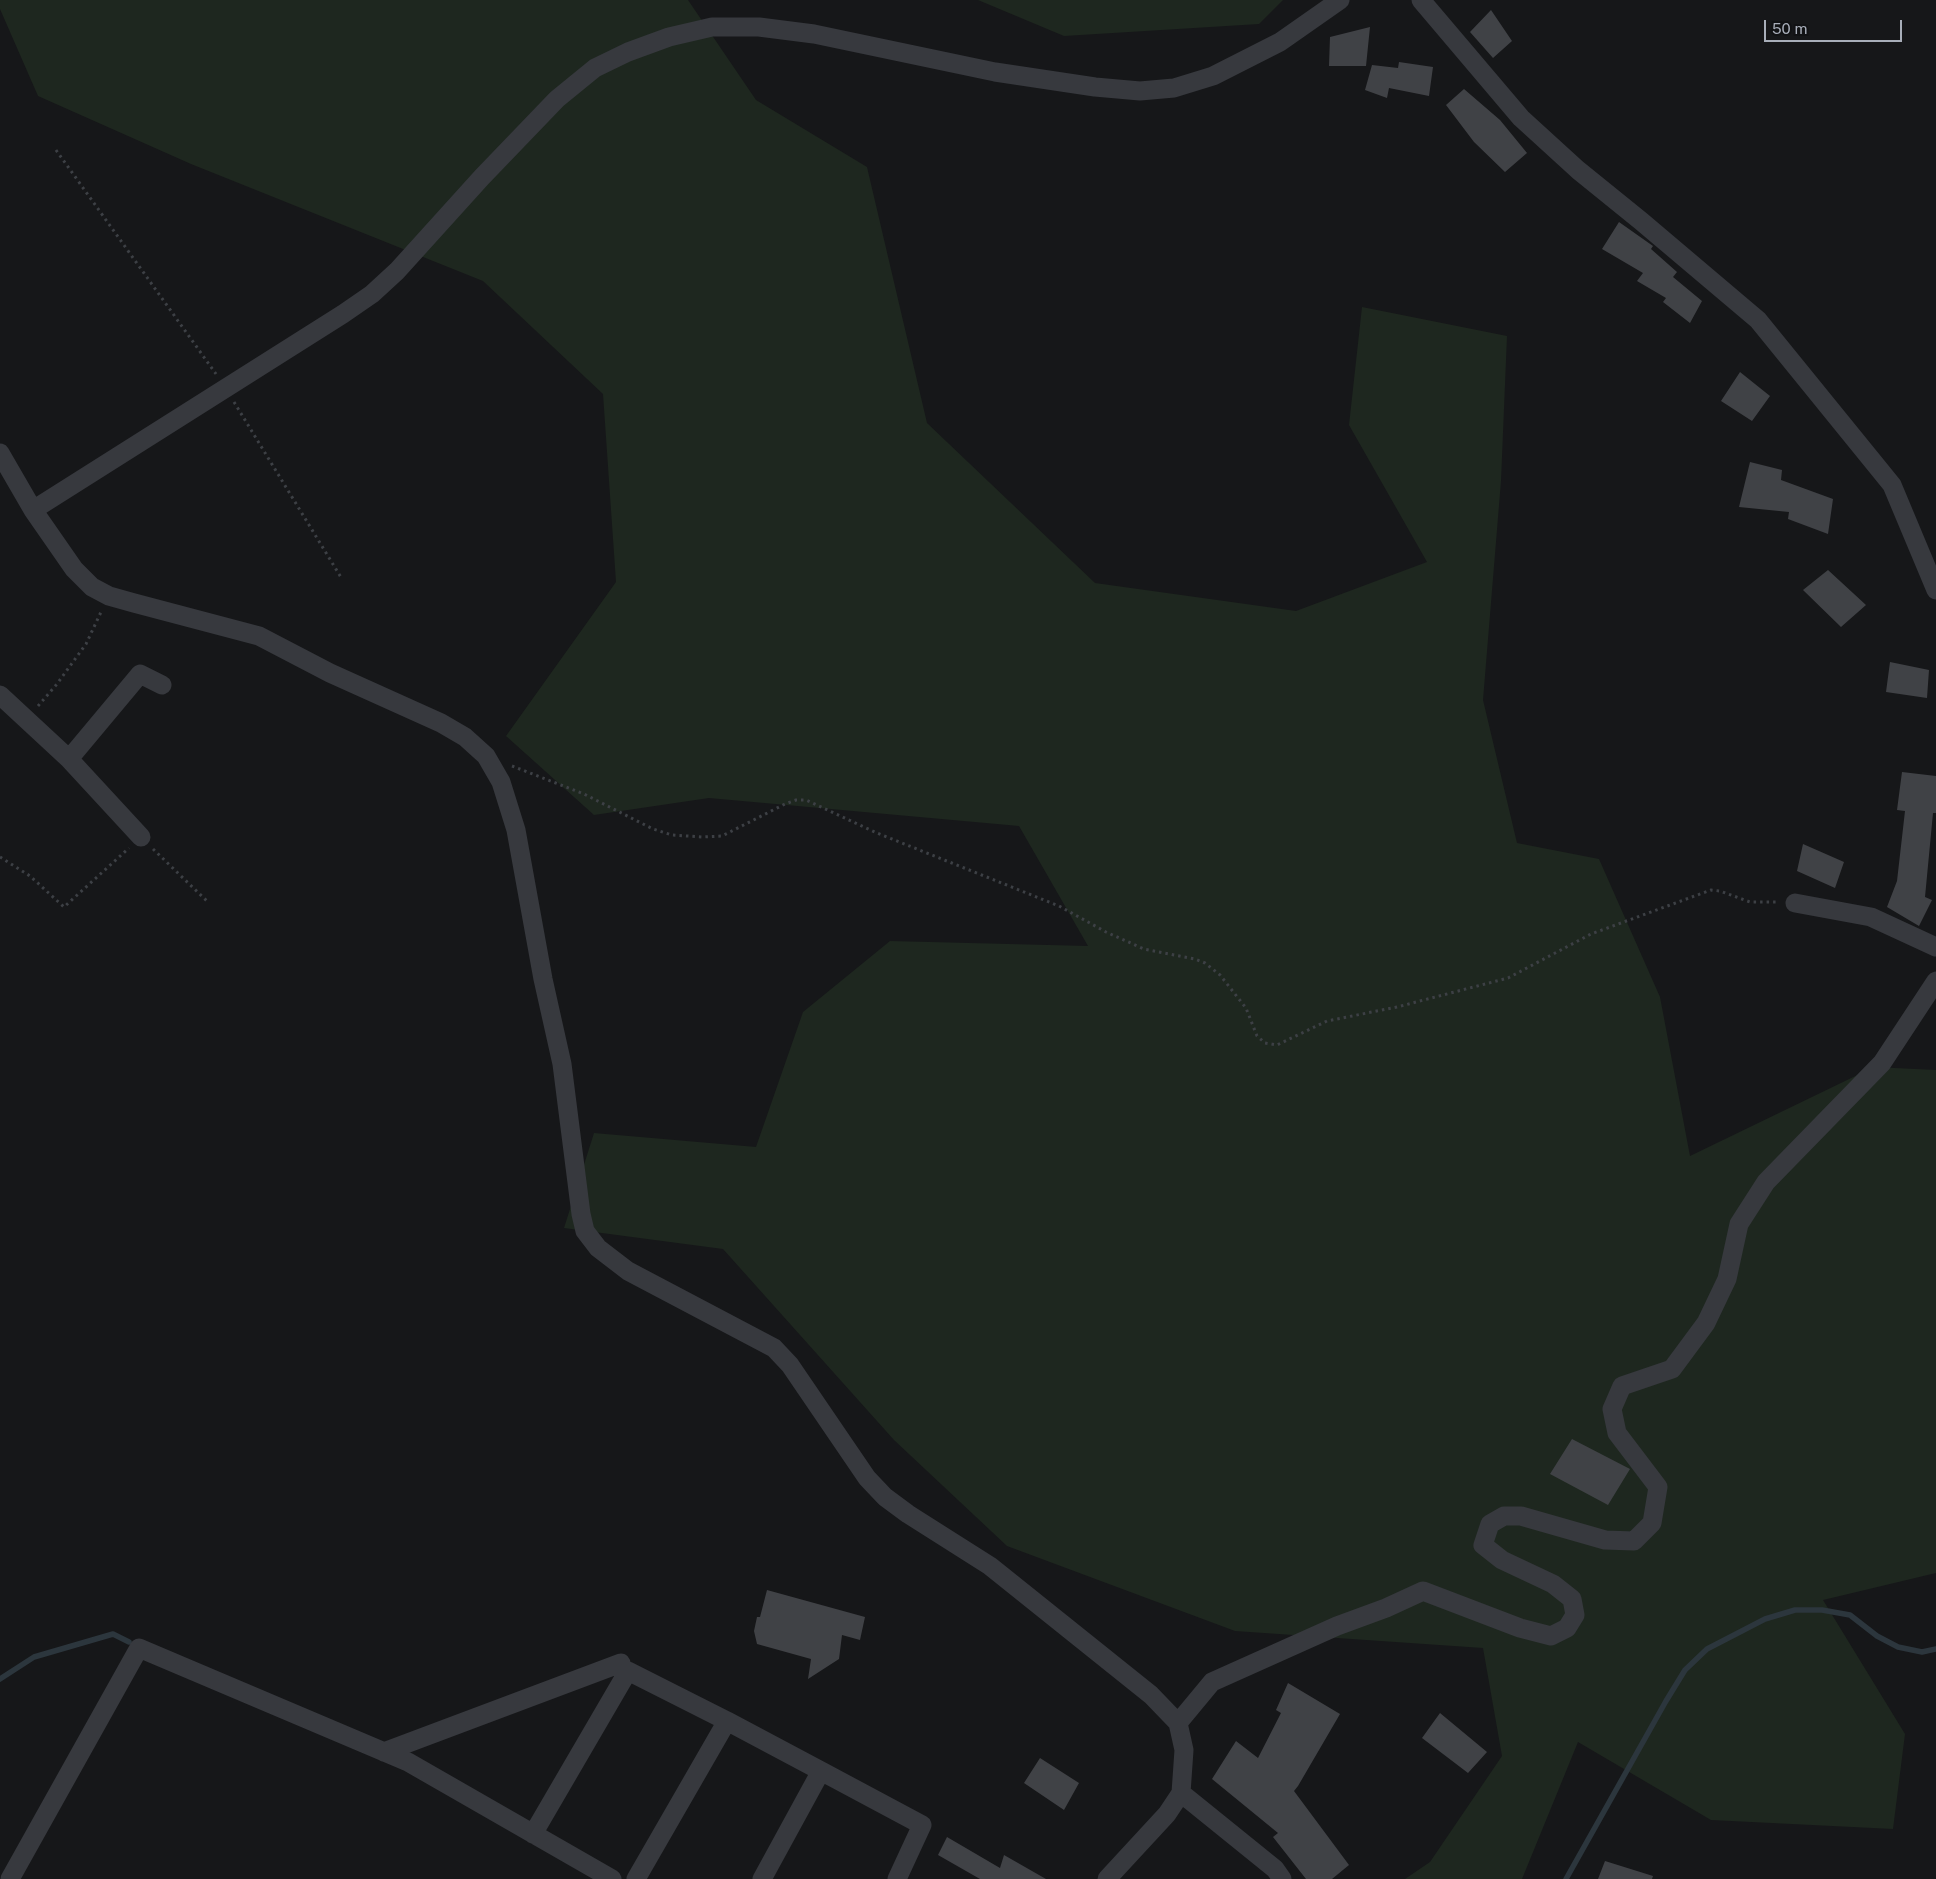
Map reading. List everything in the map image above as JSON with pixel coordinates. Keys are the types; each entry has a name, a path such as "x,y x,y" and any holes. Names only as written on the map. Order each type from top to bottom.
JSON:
{"street":[{"path":"33,510 372,294 398,271 482,177 557,99 595,68 628,52 669,37 712,27 760,27 814,34 995,72 1095,87 1140,91 1174,88 1213,76 1280,42 1340,0"},
{"path":"1420,0 1521,118 1578,170 1758,320 1892,484 1936,590"},
{"path":"0,453 33,510 74,569 92,587 109,596 259,636 330,673 441,723 465,737 486,756 501,782 516,830 543,979 562,1064 581,1214 585,1231 598,1248 628,1271 774,1348 790,1365 867,1478 885,1497 908,1514 990,1566 1151,1696 1178,1723 1184,1750 1181,1793 1167,1814 1107,1879"},
{"path":"69,759 140,674 162,685"},
{"path":"0,695 69,759 141,837"},
{"path":"1795,903 1871,917 1936,947"},
{"path":"1178,1723 1212,1682 1337,1626 1386,1608 1423,1591 1520,1628 1551,1636 1567,1628 1574,1615 1572,1599 1552,1584 1502,1560 1483,1545 1490,1524 1504,1516 1521,1516 1605,1540 1634,1541 1652,1523 1658,1487 1617,1433 1612,1409 1622,1386 1672,1369 1706,1323 1727,1279 1739,1224 1766,1182 1882,1063 1936,981"},
{"path":"10,1879 139,1648 408,1762 612,1879"},
{"path":"384,1752 621,1663"},
{"path":"533,1834 628,1671 727,1721 922,1825 897,1879"},
{"path":"636,1879 727,1721"},
{"path":"762,1879 820,1771"},
{"path":"1181,1793 1275,1869 1282,1879"}],"path":[{"path":"56,150 225,388 342,579"},
{"path":"27,719 57,684 86,644 109,596"},
{"path":"486,756 584,794 653,829 672,835 722,836 785,804 796,800 806,800 877,833 1059,906 1106,932 1144,949 1205,963 1220,975 1246,1008 1257,1036 1265,1043 1277,1045 1327,1021 1397,1007 1508,978 1591,934 1711,890 1720,891 1750,902 1795,903"},
{"path":"0,857 30,876 64,908 141,837 208,903"}],"shaded area":[{"path":"0,0 688,0 756,100 867,167 927,423 1095,583 1296,611 1427,562 1349,425 1362,307 1507,336 1501,481 1483,700 1517,843 1599,859 1660,997 1690,1156 1874,1067 1936,1070 1936,1573 1823,1600 1905,1734 1893,1829 1711,1820 1578,1742 1522,1879 1405,1879 1430,1862 1502,1756 1483,1648 1235,1631 1007,1546 894,1440 723,1249 564,1228 594,1133 756,1147 803,1012 890,941 1088,946 1019,826 709,798 594,815 506,736 616,582 603,394 483,281 191,164 38,96 0,9"},
{"path":"978,0 1283,0 1259,24 1064,36"}],"building":[{"path":"1491,10 1512,41 1493,58 1470,32"},
{"path":"1370,27 1366,66 1329,66 1330,37"},
{"path":"1399,62 1433,67 1429,96 1389,88 1387,98 1365,90 1372,65 1398,68"},
{"path":"1464,89 1500,120 1527,153 1505,172 1474,142 1446,105"},
{"path":"1619,222 1653,246 1651,249 1677,272 1673,277 1702,301 1690,323 1663,302 1666,298 1637,281 1643,273 1602,249"},
{"path":"1740,372 1770,396 1752,421 1721,401"},
{"path":"1750,462 1782,470 1781,480 1833,499 1828,534 1788,519 1789,512 1739,507"},
{"path":"1828,570 1866,605 1841,627 1803,590"},
{"path":"1890,662 1929,670 1927,698 1886,692"},
{"path":"1902,772 1936,776 1936,813 1933,813 1925,897 1932,900 1919,926 1887,907 1897,881 1905,811 1897,810"},
{"path":"1803,844 1844,862 1835,888 1797,871"},
{"path":"1572,1439 1630,1469 1608,1505 1550,1474"},
{"path":"767,1590 865,1617 860,1640 842,1635 839,1659 808,1679 811,1659 757,1644 754,1631"},
{"path":"1288,1683 1340,1714 1294,1791 1349,1865 1332,1879 1306,1879 1273,1837 1278,1833 1212,1779 1236,1741 1258,1758 1281,1713 1276,1710"},
{"path":"1440,1713 1487,1752 1468,1773 1422,1738"},
{"path":"1040,1758 1079,1783 1064,1810 1024,1783"},
{"path":"947,1837 1000,1868 1004,1855 1046,1879 980,1879 938,1855"},
{"path":"1605,1861 1653,1876 1652,1879 1598,1879"}],"waterway":[{"path":"1566,1879 1685,1670 1707,1649 1765,1619 1795,1610 1822,1610 1850,1615 1877,1636 1898,1647 1922,1652 1936,1649"},
{"path":"0,1679 34,1657 113,1634 129,1642"}]}
